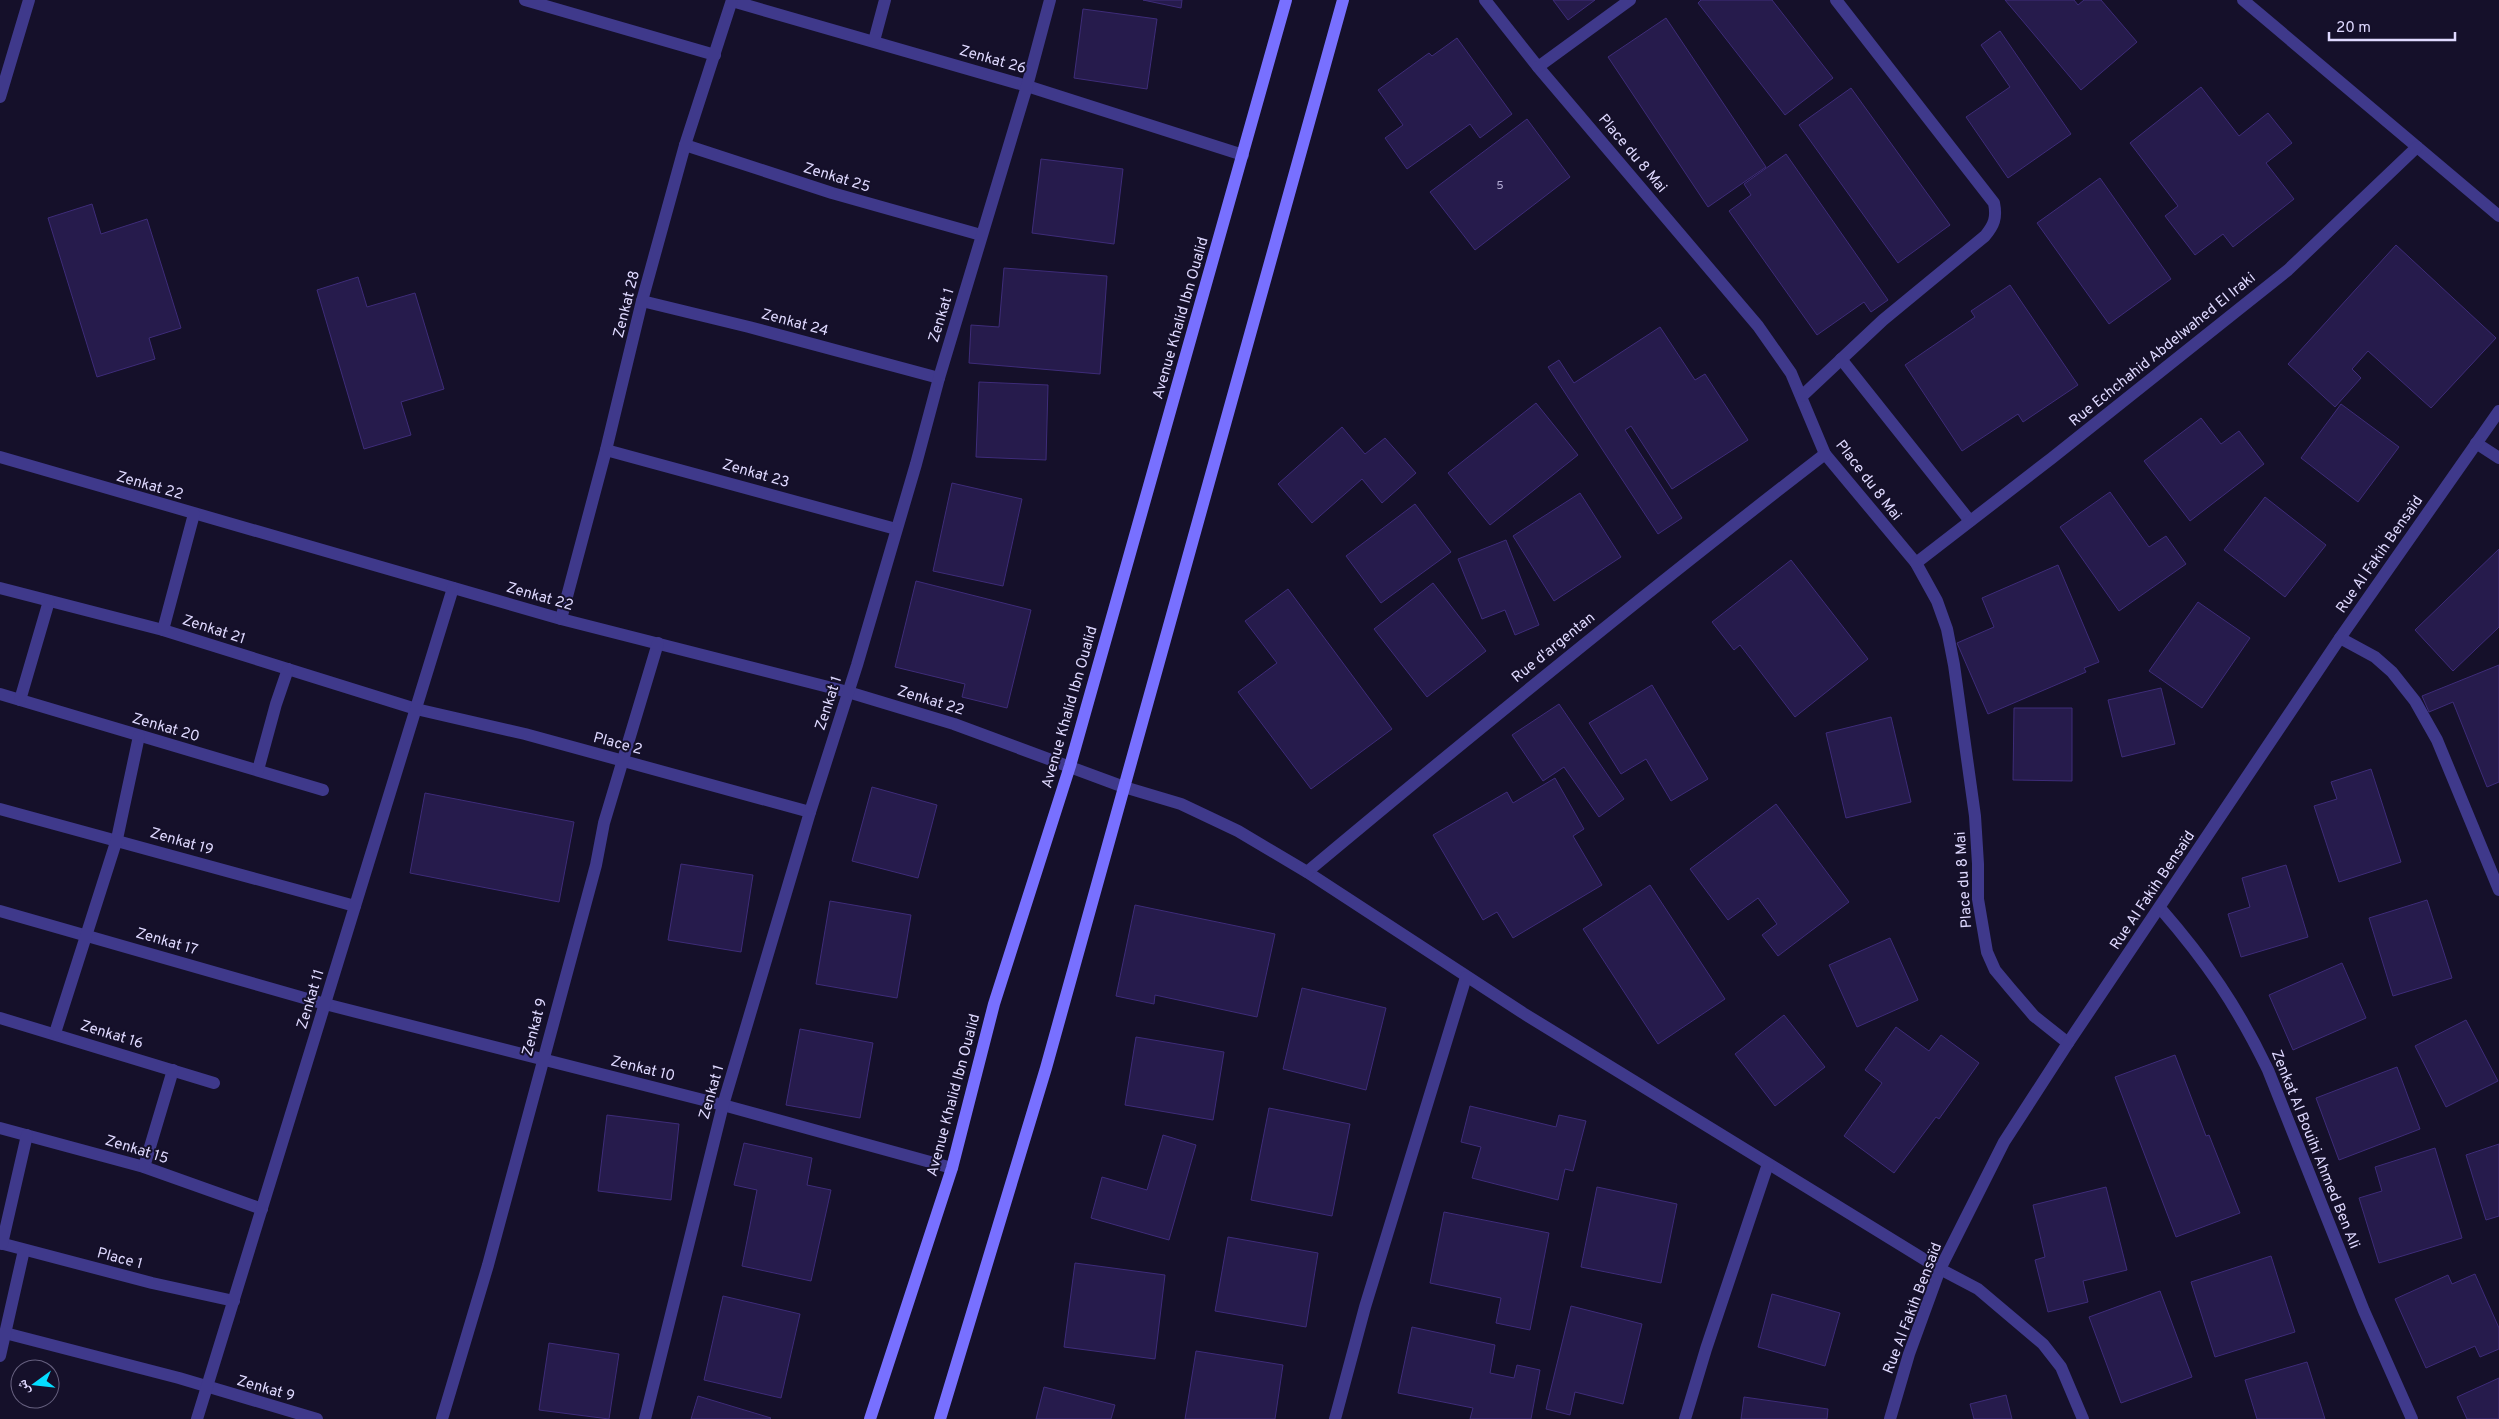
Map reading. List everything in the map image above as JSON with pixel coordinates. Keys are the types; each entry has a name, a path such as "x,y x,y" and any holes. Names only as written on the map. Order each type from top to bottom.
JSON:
{"main road":[{"name":"Avenue Khalid Ibn Oualid","path":"870,1419 952,1168 994,1004 1070,766 1286,0"},
{"path":"940,1419 1046,1068 1344,0"}],"street":[{"path":"0,97 29,0"},
{"path":"525,0 538,2 715,54"},
{"path":"874,41 885,0"},
{"name":"Zenkat 1","path":"645,1419 723,1105 810,812 848,692 981,235 1027,86 1050,0"},
{"name":"Place du 8 Mai","path":"1485,0 1538,66 1758,326 1791,373 1825,454 1916,563 1937,601 1944,620 1954,665 1975,816 1978,899 1987,952 1995,970 2034,1016 2068,1043"},
{"path":"1538,66 1630,0"},
{"path":"1802,396 1882,320 1985,236 1993,226 1996,215 1994,203 1836,0"},
{"path":"2244,0 2499,216"},
{"name":"Zenkat 26","path":"732,1 806,24 874,41 1027,86 1243,155"},
{"name":"Zenkat 28","path":"561,619 606,450 642,300 685,145 732,1"},
{"name":"Zenkat 25","path":"685,145 832,193 981,235"},
{"name":"Rue Echchahid Abdelwahed El Iraki","path":"1916,563 2288,270 2417,147"},
{"name":"Zenkat 24","path":"642,300 759,329 939,378"},
{"path":"1841,359 1970,521"},
{"name":"Rue Al Fakih Bensaïd","path":"1890,1419 1909,1354 1940,1270 2004,1142 2068,1043 2340,638 2499,411"},
{"path":"2476,443 2499,458"},
{"name":"Zenkat 23","path":"606,450 896,529"},
{"name":"Rue d'argentan","path":"1307,872 1465,740 1678,567 1825,454"},
{"name":"Zenkat 22","path":"0,457 561,619 848,692 954,724 1124,787 1189,808 1238,831 1307,872 1466,977 1940,1270"},
{"path":"163,630 194,514"},
{"name":"Zenkat 21","path":"0,588 163,630 416,709"},
{"name":"Zenkat 11","path":"197,1419 453,588"},
{"path":"20,700 49,601"},
{"path":"2340,638 2375,657 2392,672 2415,701 2436,740 2499,890"},
{"name":"Zenkat 9","path":"442,1419 488,1264 622,762 658,643"},
{"path":"258,770 276,704 288,669"},
{"name":"Zenkat 20","path":"0,694 323,790"},
{"name":"Place 2","path":"416,709 525,734 810,812"},
{"path":"55,1033 117,840 140,736"},
{"name":"Zenkat 19","path":"0,808 356,906"},
{"name":"Zenkat Al Bouihi Ahmed Ben Ali","path":"2160,908 2220,982 2249,1031 2271,1079 2364,1312 2412,1419"},
{"name":"Zenkat 17","path":"0,911 325,1004"},
{"path":"1335,1419 1365,1307 1466,977"},
{"name":"Zenkat 10","path":"325,1004 723,1105 952,1168"},
{"name":"Zenkat 16","path":"0,1018 55,1033 214,1083"},
{"path":"144,1167 173,1070"},
{"name":"Zenkat 15","path":"0,1128 144,1167 262,1209"},
{"path":"1,1243 27,1135"},
{"path":"1685,1419 1706,1348 1768,1164"},
{"name":"Place 1","path":"1,1243 152,1283 234,1301"},
{"path":"0,1356 24,1250"},
{"path":"1940,1270 1978,1289 2043,1344 2061,1367 2083,1419"},
{"name":"Zenkat 9","path":"6,1333 316,1419"}],"building":[{"path":"1143,0 1182,0 1181,8"},
{"path":"1553,0 1595,0 1568,20"},
{"path":"1701,0 1772,0 1833,78 1785,115 1698,3"},
{"path":"2005,0 2074,0 2078,5 2084,0 2101,0 2137,42 2081,90"},
{"path":"1083,9 1157,19 1147,89 1074,78"},
{"path":"1666,18 1766,167 1708,207 1608,57"},
{"path":"2000,31 2071,134 2008,178 1966,117 2010,87 1981,45"},
{"path":"1457,38 1512,114 1480,138 1470,124 1407,169 1385,138 1403,125 1378,90 1429,53 1432,56"},
{"path":"2201,87 2239,136 2268,113 2292,143 2266,163 2294,199 2233,247 2223,234 2195,255 2165,216 2178,206 2130,143"},
{"path":"1851,88 1950,225 1898,263 1799,125"},
{"path":"1527,119 1570,177 1475,250 1430,192"},
{"path":"1786,154 1888,300 1871,312 1864,302 1817,335 1729,211 1751,195 1744,184"},
{"path":"1041,159 1123,169 1114,244 1032,233"},
{"path":"2100,178 2171,279 2109,324 2037,223"},
{"path":"92,204 101,234 147,219 181,328 149,338 155,359 97,377 48,218"},
{"path":"2396,245 2496,338 2431,408 2368,351 2352,369 2361,378 2335,407 2288,364"},
{"path":"1004,268 1107,276 1100,374 969,363 971,325 999,327"},
{"path":"358,277 367,307 415,293 444,389 401,402 411,435 364,449 317,290"},
{"path":"2010,285 2078,385 2023,422 2018,414 1962,451 1905,365 1975,317 1971,311"},
{"path":"1660,327 1695,380 1705,374 1748,440 1672,489 1631,426 1625,430 1682,518 1658,534 1548,367 1559,360 1574,383"},
{"path":"979,382 1048,385 1046,460 976,457"},
{"path":"1536,403 1578,455 1490,525 1448,473"},
{"path":"2341,404 2399,447 2358,502 2301,458"},
{"path":"2201,418 2221,444 2239,431 2264,464 2190,521 2144,461"},
{"path":"1342,427 1365,454 1385,438 1416,473 1382,503 1362,479 1312,523 1278,484"},
{"path":"952,483 1022,499 1003,586 933,571"},
{"path":"2110,492 2149,547 2166,536 2186,564 2119,611 2060,527"},
{"path":"1580,493 1621,557 1554,601 1513,536"},
{"path":"2265,497 2326,545 2285,597 2224,550"},
{"path":"1415,504 1451,552 1381,603 1346,556"},
{"path":"1506,540 1539,625 1515,635 1505,610 1482,619 1458,559"},
{"path":"2499,549 2499,627 2453,671 2415,630"},
{"path":"1791,560 1868,659 1795,717 1740,645 1734,650 1712,622"},
{"path":"2058,565 2099,662 2084,668 2086,672 1988,714 1957,643 1994,627 1982,598"},
{"path":"916,581 1031,610 1007,708 962,697 965,684 895,667"},
{"path":"1433,583 1486,651 1427,697 1374,629"},
{"path":"1288,589 1392,729 1311,789 1238,692 1277,663 1245,621"},
{"path":"2198,602 2250,638 2202,708 2149,671"},
{"path":"2499,665 2499,782 2487,787 2453,702 2429,712 2422,696"},
{"path":"1652,685 1708,779 1671,801 1646,759 1621,774 1589,723"},
{"path":"2161,688 2175,744 2122,757 2108,700"},
{"path":"1559,704 1624,799 1599,817 1564,767 1543,781 1512,735"},
{"path":"2014,708 2072,708 2072,781 2013,780"},
{"path":"1891,717 1911,802 1846,818 1826,733"},
{"path":"2371,769 2401,862 2339,882 2314,806 2337,799 2331,782"},
{"path":"1555,778 1584,829 1573,836 1602,885 1513,938 1497,912 1483,920 1433,835 1507,792 1513,803"},
{"path":"872,787 937,805 918,878 852,861"},
{"path":"425,793 574,822 559,902 410,873"},
{"path":"1776,804 1849,902 1778,956 1762,935 1777,924 1758,898 1728,920 1690,869"},
{"path":"681,864 753,875 741,952 668,940"},
{"path":"2286,865 2308,937 2241,957 2228,914 2250,907 2242,878"},
{"path":"1650,885 1725,999 1658,1044 1583,929"},
{"path":"2427,900 2452,978 2393,996 2369,918"},
{"path":"830,901 911,915 897,998 816,984"},
{"path":"1135,905 1275,934 1257,1017 1155,995 1154,1004 1116,996"},
{"path":"1890,938 1918,1000 1857,1027 1829,965"},
{"path":"2342,963 2366,1018 2293,1050 2269,995"},
{"path":"1302,988 1386,1008 1366,1090 1283,1069"},
{"path":"1784,1015 1825,1067 1775,1106 1735,1054"},
{"path":"2466,1020 2498,1081 2446,1107 2415,1046"},
{"path":"1896,1027 1929,1051 1941,1035 1979,1063 1939,1119 1936,1117 1894,1173 1844,1136 1882,1083 1865,1070"},
{"path":"800,1029 873,1043 860,1118 786,1105"},
{"path":"1136,1037 1224,1052 1213,1120 1125,1105"},
{"path":"2175,1055 2206,1136 2209,1135 2240,1213 2176,1237 2115,1077"},
{"path":"2397,1067 2420,1129 2339,1160 2316,1098"},
{"path":"1470,1106 1556,1127 1559,1115 1586,1121 1573,1171 1565,1169 1558,1200 1472,1178 1481,1147 1461,1142"},
{"path":"1269,1108 1350,1124 1332,1216 1251,1200"},
{"path":"607,1115 679,1124 671,1200 598,1191"},
{"path":"1163,1135 1196,1145 1169,1240 1091,1218 1102,1177 1147,1190"},
{"path":"744,1143 812,1158 807,1185 831,1190 811,1281 742,1266 757,1190 734,1185"},
{"path":"2499,1144 2499,1216 2486,1220 2466,1155"},
{"path":"2435,1148 2462,1238 2379,1263 2359,1198 2382,1191 2375,1167"},
{"path":"1597,1187 1677,1204 1661,1283 1581,1267"},
{"path":"2106,1187 2127,1270 2083,1281 2088,1302 2048,1312 2035,1260 2045,1257 2033,1205"},
{"path":"1444,1212 1549,1233 1530,1330 1496,1323 1501,1298 1430,1283"},
{"path":"1228,1237 1318,1253 1306,1327 1215,1311"},
{"path":"2271,1256 2295,1332 2215,1357 2191,1282"},
{"path":"1075,1263 1165,1275 1155,1359 1064,1347"},
{"path":"2475,1274 2499,1328 2499,1349 2480,1357 2475,1346 2426,1368 2395,1299 2448,1275 2452,1284"},
{"path":"2160,1291 2192,1377 2121,1403 2089,1317"},
{"path":"1772,1294 1840,1313 1825,1366 1758,1347"},
{"path":"723,1296 800,1314 781,1398 704,1380"},
{"path":"1571,1306 1642,1324 1623,1404 1575,1392 1570,1415 1546,1409"},
{"path":"1412,1327 1495,1345 1490,1373 1514,1378 1517,1365 1540,1370 1531,1419 1470,1419 1473,1408 1398,1393"},
{"path":"549,1343 619,1354 609,1419 539,1410"},
{"path":"1196,1351 1283,1365 1275,1419 1185,1419"},
{"path":"2307,1362 2325,1419 2257,1419 2245,1380"},
{"path":"2499,1378 2499,1419 2467,1419 2457,1397"},
{"path":"1044,1387 1115,1405 1111,1419 1036,1419"},
{"path":"2006,1395 2012,1419 1974,1419 1970,1404"},
{"path":"698,1396 771,1418 691,1419"},
{"path":"1744,1397 1828,1409 1827,1419 1741,1419"}]}
